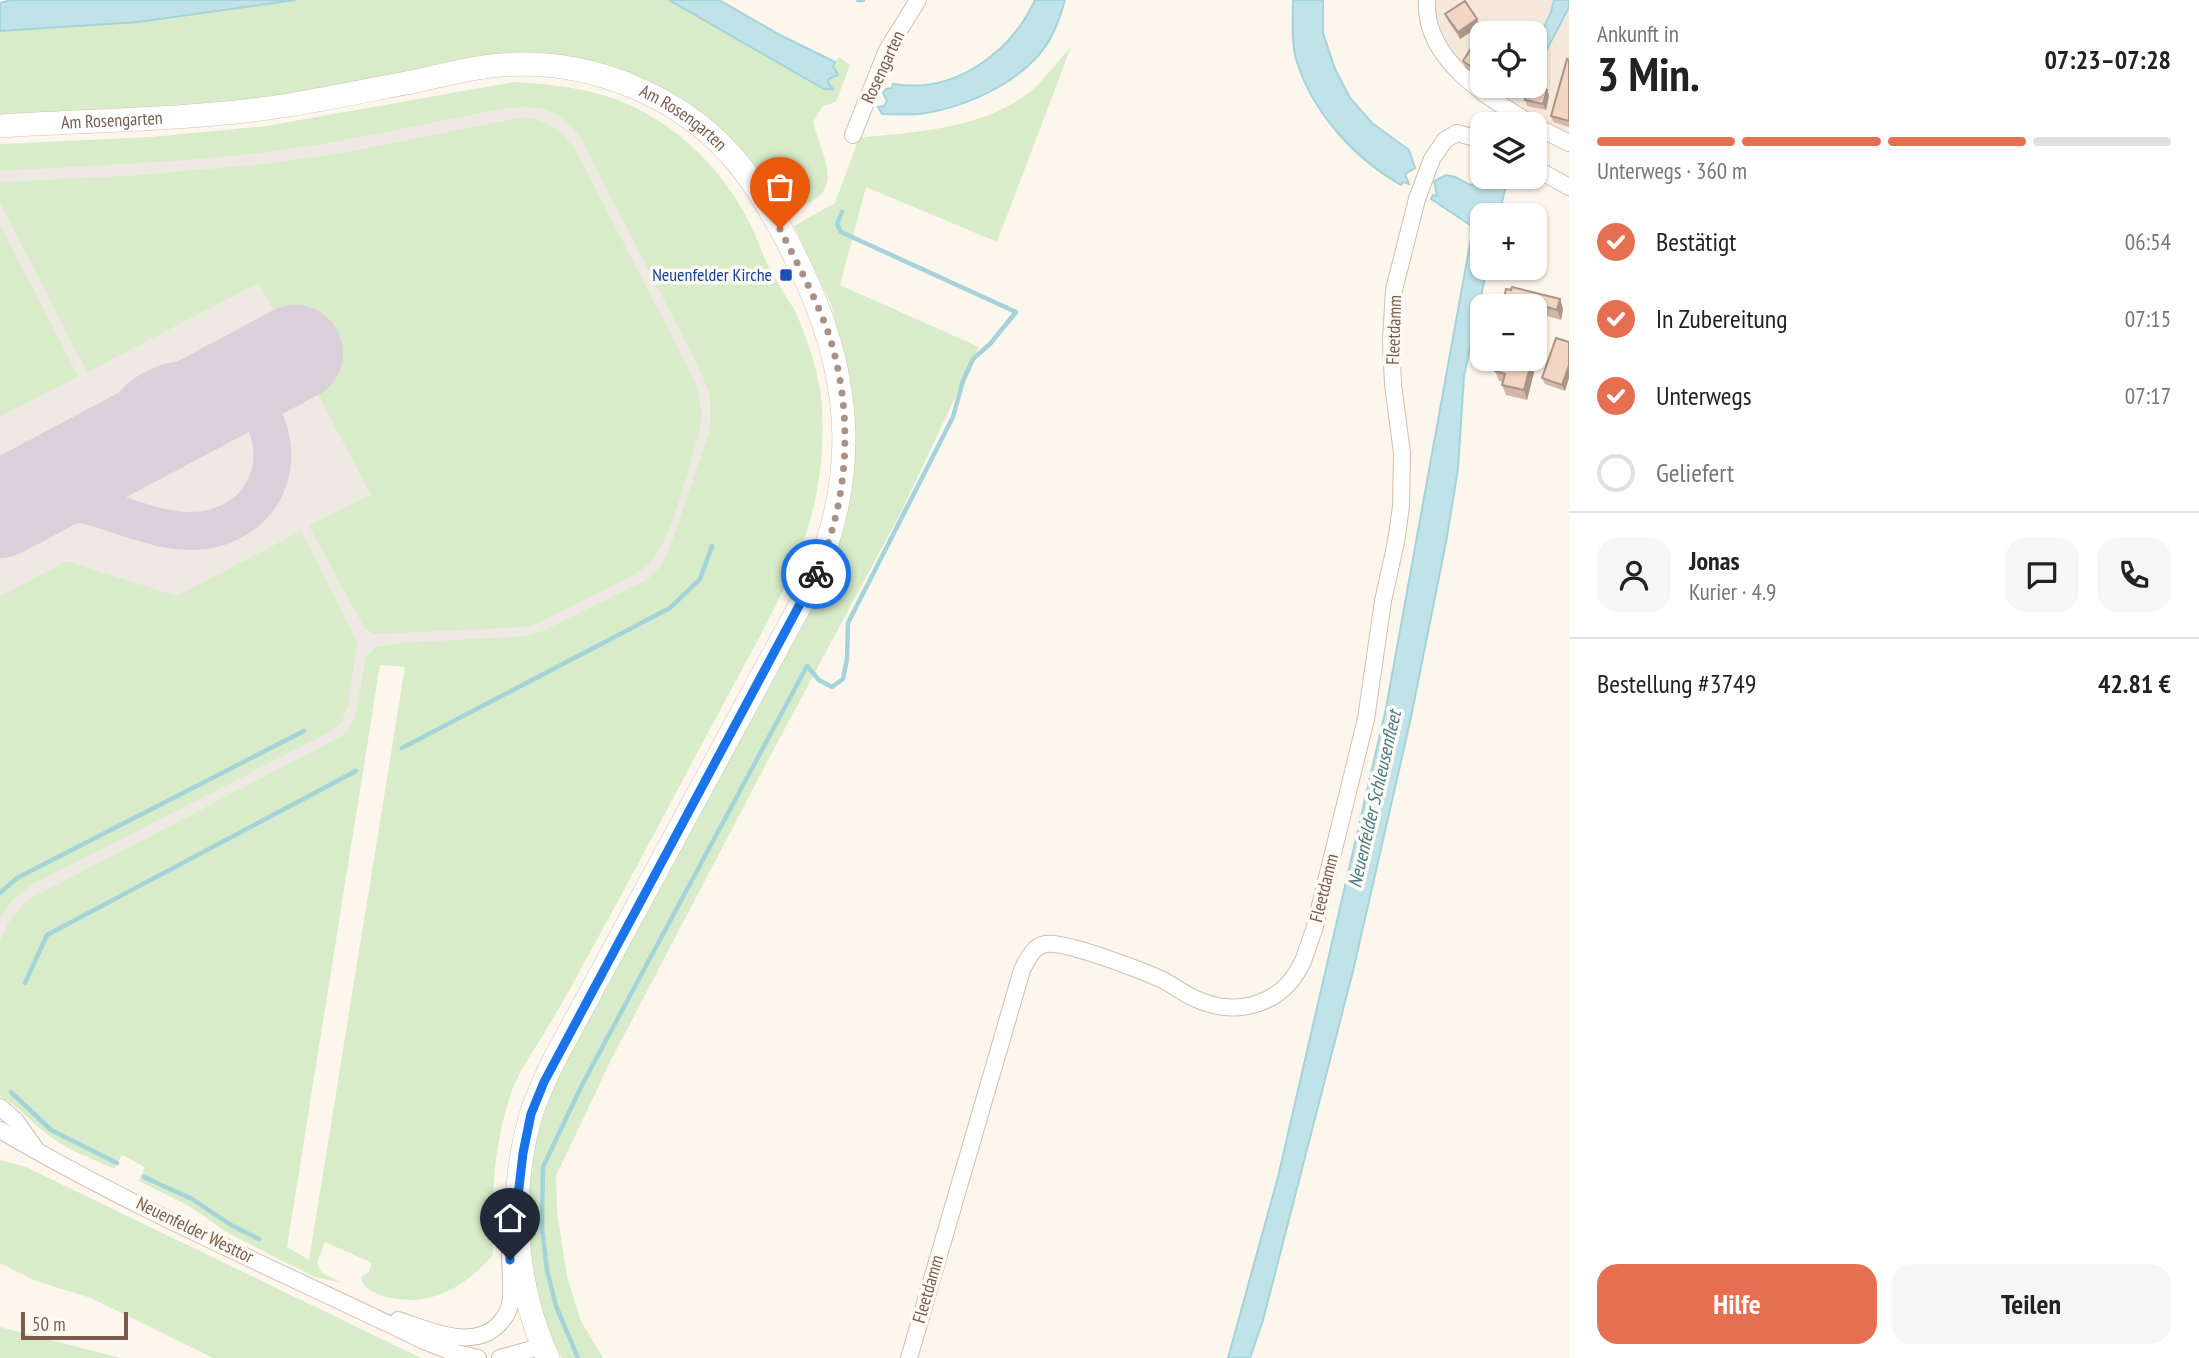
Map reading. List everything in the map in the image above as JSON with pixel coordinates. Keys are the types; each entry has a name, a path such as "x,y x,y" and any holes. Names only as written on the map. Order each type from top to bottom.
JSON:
{"main road":[{"name":"Am Rosengarten","path":"0,126 235,112 346,95 499,65 533,64 579,70 642,90 682,113 718,142 758,191 803,274 828,333 844,411 844,461 832,533 810,587 544,1082 526,1137 519,1170 517,1205 524,1276 533,1319 545,1352"}],"street":[{"name":"Rosengarten","path":"853,135 887,50 918,0"},
{"path":"1427,0 1431,30 1448,61 1473,85 1514,112"},
{"path":"1547,132 1569,143"},
{"name":"Fleetdamm","path":"909,1358 1022,970 1033,950 1045,944 1059,944 1128,966 1164,981 1196,999 1223,1008 1252,1007 1281,990 1302,963 1314,930 1366,719 1383,601 1401,506 1402,453 1393,384 1391,340 1394,290 1417,199 1432,159 1445,140 1457,134 1470,137"},
{"path":"1547,175 1569,187"},
{"name":"Neuenfelder Westtor","path":"0,1107 16,1121 38,1153"},
{"name":"Neuenfelder Westtor","path":"0,1119 38,1153"},
{"name":"Neuenfelder Westtor","path":"0,1130 38,1153"},
{"name":"Neuenfelder Westtor","path":"0,1138 38,1153 436,1346 478,1358"},
{"name":"Neuenfelder Westtor","path":"353,1307 464,1338 491,1331 510,1307 509,1230 517,1205"},
{"path":"500,1358 545,1352"}],"shaded area":[{"path":"1419,0 1569,0 1569,150 1547,139 1547,112 1496,112 1476,98 1547,98 1547,21 1470,21 1470,93 1434,53 1422,27"},
{"path":"493,98 576,112 721,396 671,569 535,647 377,654 361,738 0,961 0,162"}],"green space":[{"path":"295,0 669,0 824,89 833,90 828,83 829,79 836,78 833,66 839,57 850,65 836,102 823,106 813,122 826,162 826,185 821,194 810,203 792,209 773,177 766,182 747,155 721,129 665,90 602,64 536,53 503,55 335,88 234,102 0,115 0,31 138,21"},
{"path":"1071,47 997,242 866,187 840,285 979,347 901,512 611,1060 556,1176 557,1211 567,1277 581,1321 603,1358 562,1358 552,1338 537,1292 527,1216 529,1170 547,1101 555,1078 818,591 853,414 850,378 831,304 794,226 835,203 859,138 943,128 1003,109 1035,87"},
{"path":"514,82 588,91 637,108 660,121 701,155 735,197 770,270 796,313 813,359 821,396 822,447 818,482 811,516 788,579 623,891 511,1093 497,1153 492,1214 493,1255 456,1287 428,1298 413,1300 397,1299 370,1290 363,1284 361,1277 368,1273 372,1263 325,1242 317,1263 322,1273 342,1283 315,1277 225,1231 189,1206 139,1181 145,1167 122,1155 114,1169 66,1146 44,1132 0,1096 0,941 8,923 26,901 342,736 355,717 366,657 376,647 400,643 527,636 648,579 668,553 710,430 711,405 708,389 695,360 579,135 562,118 545,110 525,107 502,109 351,139 260,153 163,162 0,171 0,144 152,137 266,126","holes":["380,665 405,667 309,1260 287,1247"]},
{"path":"524,117 553,127 575,149 692,375 701,411 699,433 664,541 647,566 633,575 526,627 374,634 365,629 309,526 371,495 259,283 87,372 0,203 0,182 127,176 264,164 342,153"},
{"path":"0,224 78,376 0,417"},
{"path":"301,531 357,642 348,706 341,723 332,731 35,883 12,900 0,920 0,596 67,561 176,596"},
{"path":"0,1160 26,1167 421,1358 213,1358 91,1298 36,1281 0,1263"},
{"path":"0,1327 121,1358 0,1358"}],"water":[{"path":"11,0 295,0 138,22 0,31 0,3"},
{"path":"669,0 719,0 780,35 835,62 833,66 838,75 829,79 828,83 833,89 824,89"},
{"path":"1035,0 1065,0 1056,27 1044,48 1015,76 998,88 959,105 920,114 882,114 878,107 884,106 887,101 883,93 892,88 893,84 937,83 978,66 1011,37"},
{"path":"1293,0 1323,0 1323,33 1335,69 1350,98 1372,123 1409,150 1415,168 1405,174 1409,184 1403,182 1401,185 1367,161 1351,147 1324,115 1303,79 1294,52"},
{"path":"1554,0 1569,0 1569,7 1547,49 1547,21"},
{"path":"1446,175 1470,185 1470,189 1505,189 1502,203 1470,203 1470,225 1431,199 1433,195 1437,196 1434,181"},
{"name":"Neuenfelder Schleusenfleet","path":"1470,244 1470,280 1484,280 1481,294 1470,294 1470,348 1464,376 1458,469 1410,722 1353,971 1263,1320 1250,1358 1228,1358 1278,1177 1386,708"}],"building":[{"path":"1465,1 1477,19 1470,21 1458,32 1445,14"},
{"path":"1470,50 1470,66 1463,61"},
{"path":"1567,59 1569,60 1569,121 1551,116"},
{"path":"1525,98 1545,98 1543,104"},
{"path":"1512,287 1540,294 1505,294 1506,289 1511,290"},
{"path":"1547,296 1560,299 1557,310 1547,307"},
{"path":"1556,338 1569,342 1569,365 1562,385 1542,378 1547,371"},
{"path":"1495,371 1529,371 1524,390 1502,385 1505,374"}],"waterway":[{"path":"858,0 863,0"},
{"path":"578,1358 556,1306 547,1270 542,1228 543,1167 582,1085 807,666 819,680 832,687 843,679 847,659 848,623 953,417 963,381 973,359 990,344 1016,312 841,232 837,224 842,212"},
{"path":"402,748 670,608 700,579 712,546"},
{"path":"0,893 17,878 304,731"},
{"path":"25,983 47,935 356,771"},
{"path":"11,1092 51,1130 117,1163"},
{"path":"144,1177 192,1199 231,1225 259,1239"}],"taxiway":[{"path":"11,504 39,499 66,500 168,529 193,531 218,527 235,519 260,497 272,466 269,432 255,405 233,389 206,381 167,383 153,389 135,403 101,449 72,470 20,500"}],"runway":[{"path":"0,510 295,353"}],"way so far":[{"path":"780,229 820,310 835,357 844,411 842,485 832,533 816,574"}],"place":[{"name":"Neuenfelder Kirche","path":"786,275"}],"route":[{"path":"510,1260 509,1230 517,1205 519,1170 531,1114 544,1082 816,574"}]}
